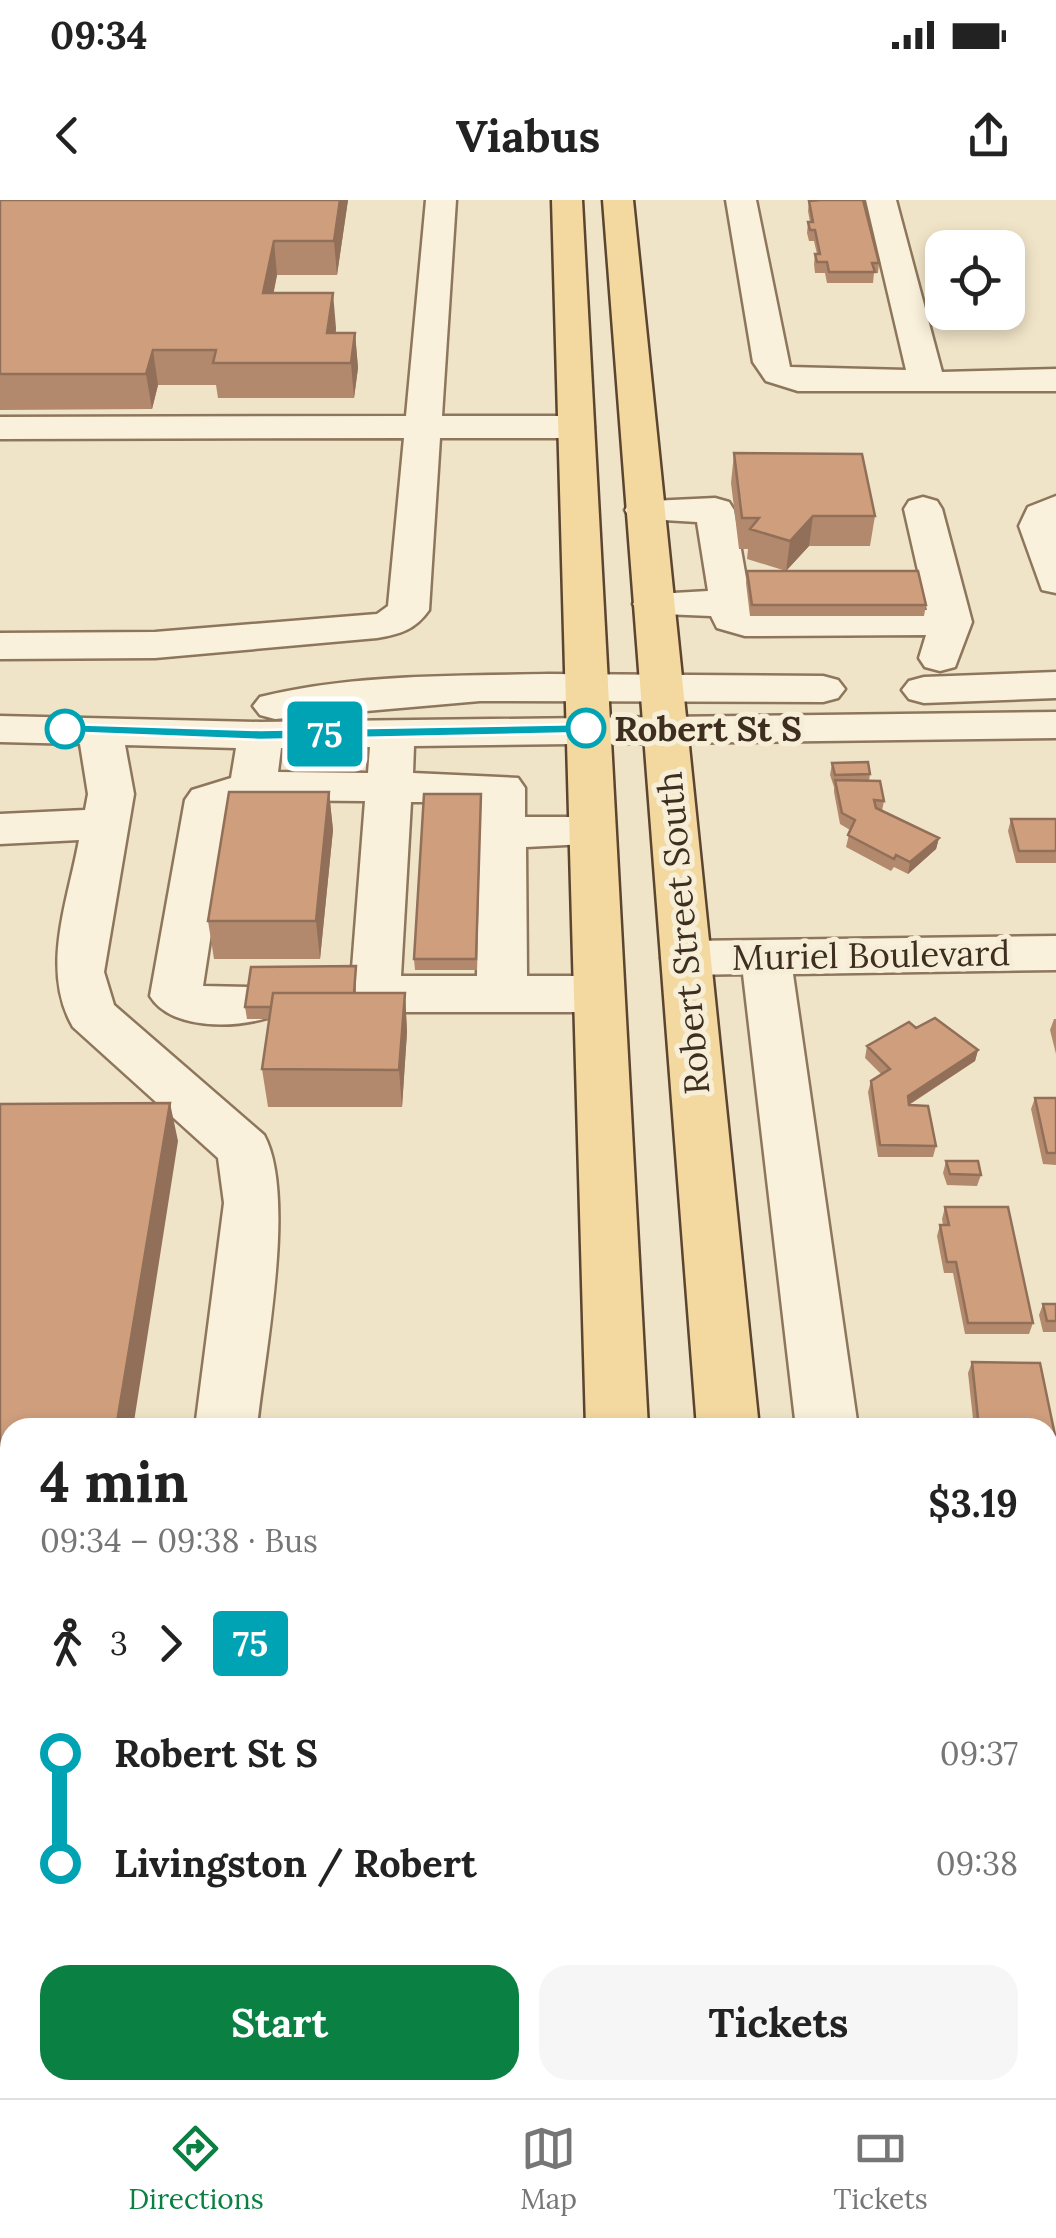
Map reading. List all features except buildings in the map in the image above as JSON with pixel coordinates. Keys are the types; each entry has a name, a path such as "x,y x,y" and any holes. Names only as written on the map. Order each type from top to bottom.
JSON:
{"main road":[{"path":"568,200 590,832 618,1418"},
{"name":"Robert Street South","path":"618,200 727,1418"}],"street":[{"path":"0,729 73,696 155,645 362,627 402,617 408,610 420,427 442,200"},
{"path":"741,200 770,362 778,374 798,380 1056,380"},
{"path":"880,200 927,381"},
{"path":"0,428 576,427"},
{"path":"923,509 950,622 939,654 949,690"},
{"path":"644,510 715,510 732,619 745,624 950,622"},
{"path":"1047,517 1056,581"},
{"path":"653,604 730,603"},
{"path":"0,646 73,696 260,735 393,733 585,708"},
{"path":"663,708 1056,685"},
{"path":"73,696 354,694 585,708 1056,726"},
{"path":"73,696 111,794 80,972 91,1014 245,1150 252,1203 227,1418"},
{"path":"393,733 400,875 365,999 598,994"},
{"path":"253,786 260,735"},
{"path":"249,1005 194,1004 176,996 208,800 253,786 400,875"},
{"path":"400,875 502,788 490,886 502,994"},
{"path":"0,829 106,824"},
{"path":"490,886 590,832"},
{"name":"Muriel Boulevard","path":"686,958 1056,952"},
{"path":"766,957 827,1418"}],"bus line":[{"name":"75","path":"65,729 260,735 586,728"}],"place":[{"name":"Robert St S","path":"586,728"}]}
